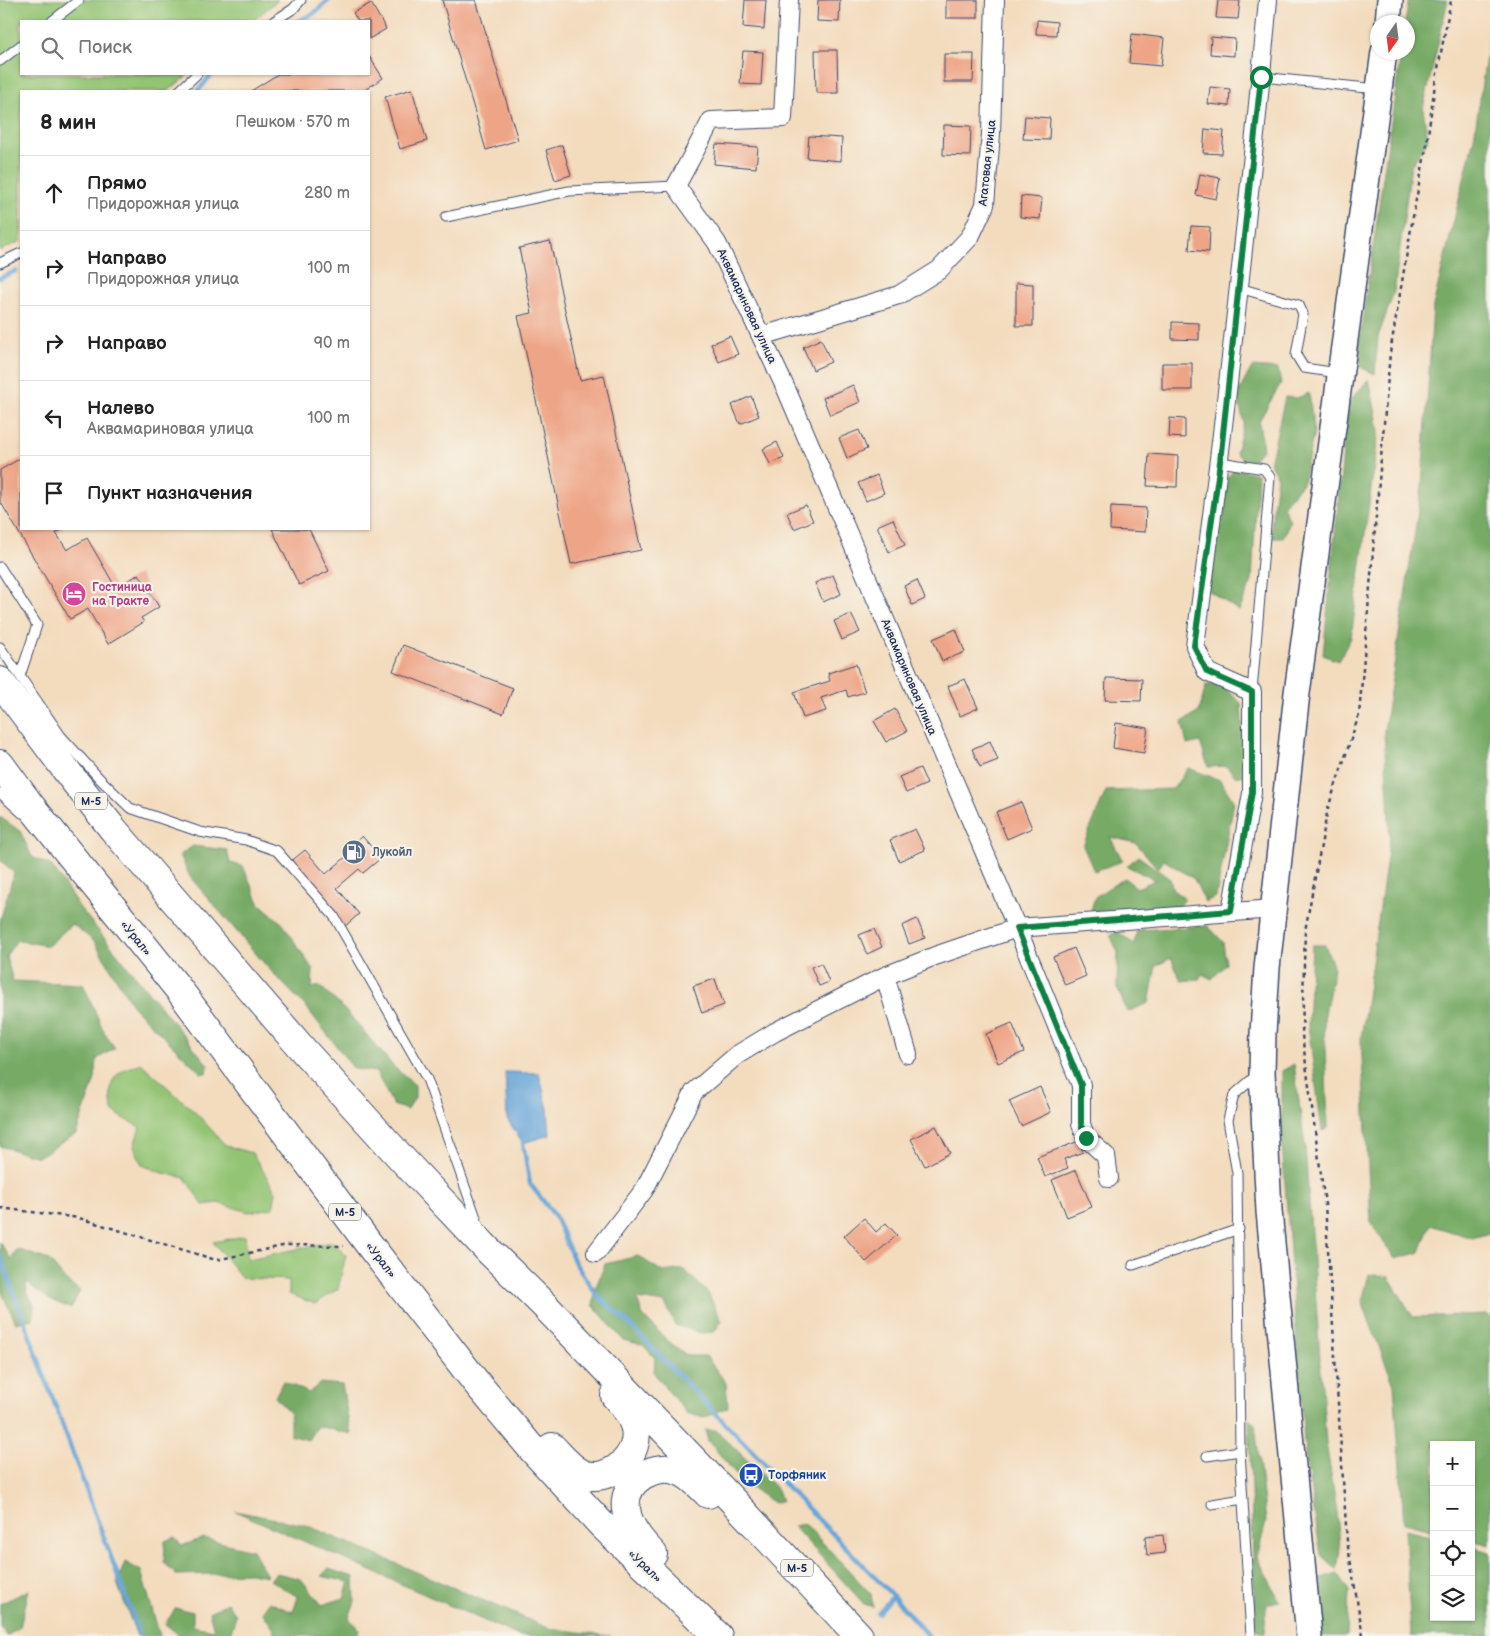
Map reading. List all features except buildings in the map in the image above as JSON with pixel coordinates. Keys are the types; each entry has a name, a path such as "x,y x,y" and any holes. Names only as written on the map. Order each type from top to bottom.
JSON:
{"highway":[{"name":"М-5","path":"10,678 72,778 187,916 311,1058 488,1250 544,1305 733,1501 859,1636"},
{"name":"«Урал»","path":"0,764 70,856 177,987 371,1246 475,1381 532,1449 603,1526 718,1636"},
{"path":"475,1381 538,1433 569,1465 582,1473 598,1476 613,1471 625,1461 632,1452 636,1441 635,1425 624,1406 578,1355 544,1305"},
{"path":"718,1636 699,1601 644,1545 630,1526 625,1500 628,1490 639,1478 653,1470 668,1468 681,1472 692,1479 762,1547 809,1581"}],"main road":[{"path":"1389,15 1390,0"},
{"path":"1309,1636 1269,1211 1262,1072 1267,968 1297,694 1383,60"}],"street":[{"path":"676,186 711,122 783,118 789,0"},
{"name":"Агатовая улица","path":"762,336 899,295 939,270 970,237 985,205 991,134 995,0"},
{"path":"1231,911 1252,792 1252,692 1207,672 1194,646 1220,462 1268,0"},
{"name":"Аквамариновая улица","path":"676,186 717,243 762,336 1017,928 1081,1085 1081,1124 1086,1138 1106,1156 1109,1178"},
{"path":"596,1253 644,1190 694,1092 744,1050 775,1032 885,976 935,956 1017,928 1274,909"},
{"path":"885,976 908,1054"}],"lane":[{"path":"53,20 79,0"},
{"path":"276,20 293,9 301,0"},
{"path":"0,61 20,46"},
{"path":"180,90 197,75"},
{"path":"1261,77 1380,90"},
{"path":"446,217 569,191 676,186"},
{"path":"0,262 20,253"},
{"path":"1239,288 1299,305 1303,314 1296,355 1304,368 1341,374"},
{"path":"1220,462 1264,469 1270,477 1252,692"},
{"path":"0,566 38,625 10,678"},
{"path":"0,647 10,678 100,779 130,808 200,832 246,840 277,851 334,916 427,1079 488,1250"},
{"path":"0,794 70,856"},
{"path":"1251,1636 1240,1451 1237,1173 1228,1120 1234,1095 1262,1072"},
{"path":"1133,1265 1239,1229"},
{"path":"1207,1456 1240,1451"},
{"path":"1212,1504 1243,1499"}],"path":[{"path":"1363,1636 1347,1541 1325,1204 1302,1035 1305,930 1328,808 1359,715 1390,353 1451,0"},
{"path":"0,1208 79,1218 216,1260 287,1244 371,1246"}],"green space":[{"path":"0,0 278,0 253,20 20,20 20,75 188,75 169,90 20,90 20,241 0,251"},
{"path":"1409,0 1448,0 1423,109 1428,140 1411,166 1394,292 1378,337 1375,374 1362,368 1358,351 1400,60 1415,60 1415,15 1406,15"},
{"path":"1490,29 1490,1233 1472,1238 1430,1225 1420,1252 1395,1259 1371,1223 1361,1039 1390,837 1384,731 1422,486 1433,306 1474,138"},
{"path":"1252,367 1278,369 1281,383 1259,421 1263,450 1247,464 1236,453 1244,423 1237,395"},
{"path":"1369,379 1379,429 1351,638 1338,661 1323,655 1348,403"},
{"path":"1309,393 1314,432 1303,482 1283,506 1290,521 1283,538 1270,538 1277,475 1270,464 1285,397 1297,398"},
{"path":"1235,469 1258,474 1252,581 1239,611 1208,590 1221,485"},
{"path":"1206,685 1221,685 1241,703 1245,775 1236,777 1226,766 1208,767 1200,742 1187,745 1182,722 1199,712"},
{"path":"1188,768 1220,780 1234,802 1216,897 1205,902 1194,879 1164,860 1158,869 1136,843 1110,837 1123,861 1094,871 1083,846 1106,791 1173,789"},
{"path":"0,817 20,831 32,857 52,866 80,908 208,1065 206,1073 201,1073 134,1008 94,941 72,924 48,946 17,940 6,956 13,981 83,984 105,1034 115,1048 97,1059 95,1079 76,1134 38,1157 0,1146 0,921 14,873 0,860"},
{"path":"193,846 227,850 230,863 243,866 259,903 283,924 313,970 312,988 320,986 347,1012 394,1067 415,1085 415,1098 407,1110 393,1105 376,1072 354,1069 306,1007 269,969 190,877 180,855"},
{"path":"1138,856 1170,879 1173,890 1185,899 1179,906 1117,913 1091,910 1095,897 1124,878 1137,888 1155,880 1127,866"},
{"path":"1208,926 1223,942 1226,964 1212,979 1202,974 1199,979 1181,981 1171,958 1156,966 1149,1003 1127,1012 1117,987 1118,952 1110,935 1118,932 1134,944 1137,930"},
{"path":"1312,945 1325,945 1334,968 1324,1019 1328,1128 1322,1131 1308,1025"},
{"path":"141,1063 198,1115 226,1146 252,1153 276,1192 273,1208 249,1212 218,1203 203,1205 185,1178 163,1173 142,1165 134,1146 140,1127 112,1110 111,1099 112,1084 118,1074"},
{"path":"1294,1064 1305,1146 1326,1443 1337,1512 1340,1548 1337,1570 1321,1555 1305,1453 1282,1143 1282,1071"},
{"path":"245,1236 248,1259 332,1242 346,1255 338,1289 315,1304 289,1294 289,1280 242,1278 213,1242"},
{"path":"0,1242 11,1259 17,1249 49,1260 66,1281 80,1291 71,1308 50,1300 26,1282 27,1292 34,1305 33,1319 16,1323 2,1293"},
{"path":"638,1256 663,1272 684,1269 708,1293 722,1321 714,1332 701,1333 675,1325 665,1303 637,1299 643,1316 668,1341 688,1356 706,1356 726,1383 728,1407 704,1418 686,1413 654,1373 655,1358 643,1345 623,1340 593,1305 596,1287 605,1264"},
{"path":"1369,1274 1389,1277 1413,1317 1486,1314 1490,1316 1490,1545 1475,1541 1475,1441 1430,1441 1430,1530 1404,1523 1394,1385 1362,1302"},
{"path":"283,1381 309,1393 320,1383 342,1385 351,1434 317,1426 308,1440 290,1435 290,1413 275,1397"},
{"path":"1249,1419 1255,1424 1266,1522 1257,1557 1280,1601 1267,1604 1264,1633 1255,1629"},
{"path":"705,1430 716,1430 776,1488 782,1501 774,1503 743,1482 708,1441"},
{"path":"235,1511 306,1525 548,1628 610,1636 519,1636"},
{"path":"805,1524 871,1594 873,1607 864,1604 793,1526"},
{"path":"1405,1530 1430,1536 1430,1621 1475,1621 1475,1548 1490,1552 1490,1636 1411,1636"},
{"path":"175,1537 181,1546 204,1538 252,1550 267,1576 250,1573 176,1575 164,1562 165,1541"},
{"path":"125,1562 141,1571 160,1636 137,1636 117,1583"},
{"path":"328,1569 354,1577 355,1601 349,1618 360,1629 356,1636 273,1636 275,1631 262,1612 269,1602 293,1612 298,1597 270,1580 276,1573 301,1579 322,1605 344,1598 349,1582 321,1576"},
{"path":"1337,1573 1349,1591 1347,1636 1321,1636 1315,1580"},
{"path":"29,1590 20,1627 7,1636 0,1627 0,1604"},
{"path":"227,1603 236,1615 230,1636 180,1636 165,1624 176,1608 193,1612 193,1626 214,1630 209,1612"}],"water":[{"path":"505,1072 539,1073 548,1109 550,1135 523,1143 507,1119"}],"waterway":[{"path":"299,20 313,14 329,0"},
{"path":"199,90 211,75"},
{"path":"0,278 16,271"},
{"path":"523,1143 530,1184 555,1216 575,1263 596,1294 623,1318 893,1596"},
{"path":"0,1255 140,1636"},
{"path":"878,1613 893,1596 928,1636"}],"place":[{"name":"Гостиница на Тракте","path":"74,594"},
{"name":"Лукойл","path":"354,852"},
{"name":"Торфяник","path":"751,1475"}],"route":[{"path":"1086,1138 1081,1124 1081,1085 1017,928 1231,911 1252,792 1252,692 1207,672 1194,646 1220,462 1261,77"}]}
